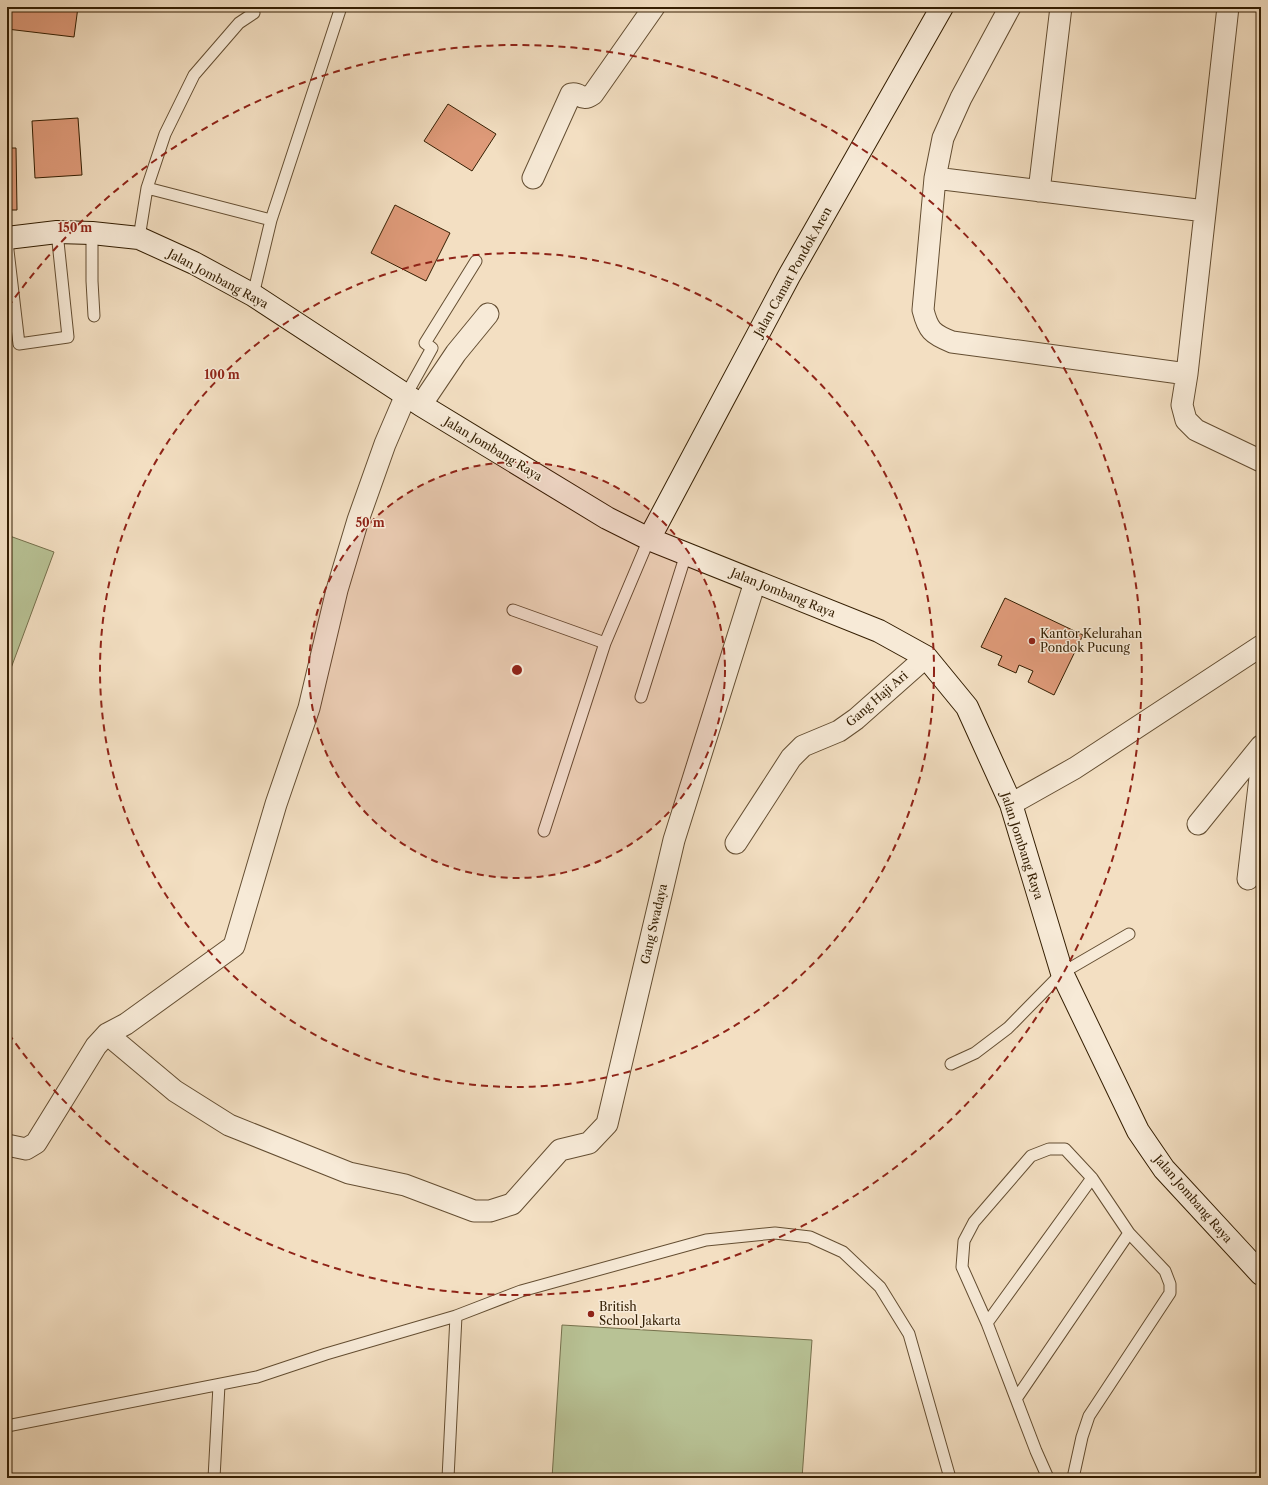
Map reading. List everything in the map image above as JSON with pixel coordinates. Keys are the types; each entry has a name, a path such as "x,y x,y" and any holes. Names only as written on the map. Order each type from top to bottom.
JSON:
{"main road":[{"name":"Jalan Camat Pondok Aren","path":"649,539 789,276 942,7"},
{"name":"Jalan Jombang Raya","path":"7,238 56,232 92,233 139,238 194,263 253,295 413,400 607,518 649,539 879,631 926,657 967,707 1011,804 1062,973 1138,1132 1164,1169 1261,1274"}],"street":[{"path":"533,178 571,94 574,93 582,98 587,98 593,94 654,7"},
{"path":"1010,7 961,98 943,138 935,178 923,310 927,325 937,336 952,342 1187,374"},
{"path":"1039,191 1061,7"},
{"path":"1228,7 1187,374 1182,405 1186,420 1196,430 1261,460"},
{"path":"935,178 1205,211"},
{"path":"7,1145 26,1149 36,1143 96,1046 107,1034 126,1024 234,946 276,804 309,708 339,583 358,520 385,444 413,400 456,353 488,314"},
{"name":"Gang Swadaya","path":"107,1034 175,1091 229,1125 349,1174 405,1185 474,1211 490,1211 512,1204 560,1150 589,1143 607,1124 674,840 755,582"},
{"path":"1011,804 1075,768 1261,646"},
{"name":"Gang Haji Ari","path":"736,844 791,758 802,746 839,731 845,727 926,657"},
{"path":"1198,824 1261,746"},
{"path":"1248,879 1261,769"}],"lane":[{"path":"253,295 271,220 341,7"},
{"path":"139,238 148,188 165,134 194,75 239,23 254,13"},
{"path":"148,188 271,220"},
{"path":"7,242 19,344 68,337 56,232"},
{"path":"92,233 94,316"},
{"path":"413,400 432,348 425,343 476,261"},
{"path":"544,831 605,643 649,539"},
{"path":"641,697 686,554"},
{"path":"513,610 605,643"},
{"path":"952,1064 975,1053 1008,1028 1062,973 1129,934"},
{"path":"1048,1478 1036,1451 987,1324 962,1267 964,1241 974,1222 1032,1156 1049,1149 1065,1149 1092,1178 1129,1233 1165,1272 1170,1284 1170,1294 1089,1416 1082,1437 1073,1478"},
{"path":"987,1324 1092,1178"},
{"path":"7,1426 257,1377 326,1354 456,1316 521,1291 706,1240 775,1233 810,1237 843,1252 880,1286 909,1334 950,1478"},
{"path":"1016,1399 1129,1233"},
{"path":"448,1478 456,1316"},
{"path":"214,1478 219,1385"}],"green space":[{"path":"7,535 54,552 7,679"},
{"path":"562,1325 812,1340 802,1478 552,1478"}],"building":[{"path":"7,7 78,7 74,37 7,29"},
{"path":"448,104 496,134 472,171 424,141"},
{"path":"78,118 82,175 35,178 32,121"},
{"path":"7,148 16,148 17,210 7,210"},
{"path":"395,205 450,233 426,281 371,253"},
{"name":"Kantor Kelurahan Pondok Pucung","path":"1005,598 1083,635 1054,695 1028,682 1033,671 1019,665 1016,673 998,665 1002,656 981,647"}],"place":[{"name":"Kantor Kelurahan Pondok Pucung","path":"1032,641"},
{"name":"British School Jakarta","path":"591,1314"}]}
